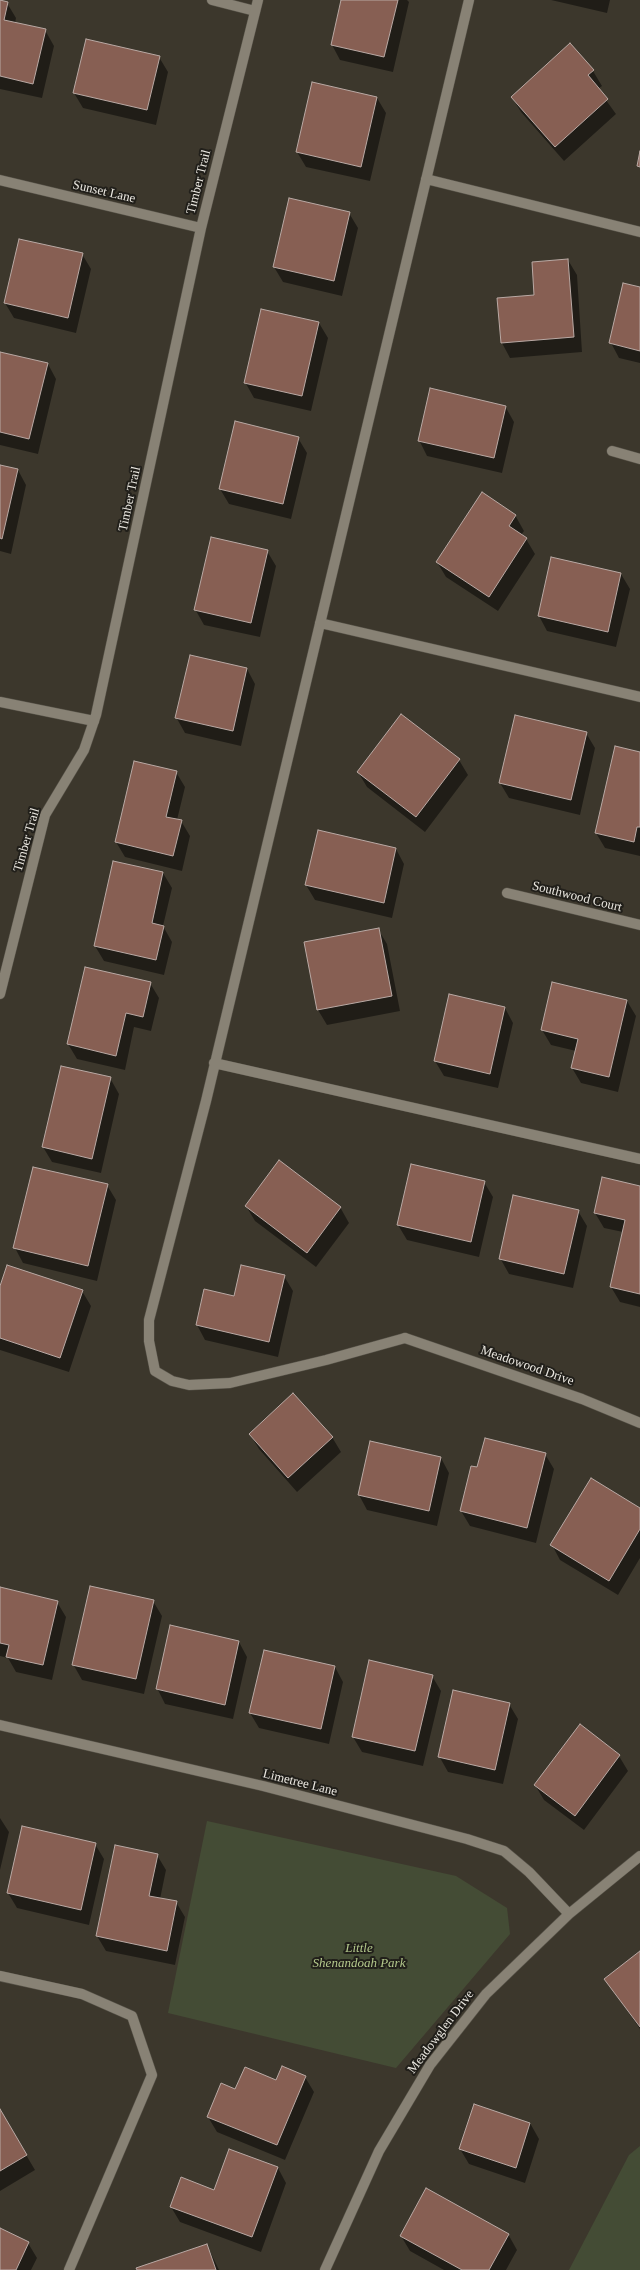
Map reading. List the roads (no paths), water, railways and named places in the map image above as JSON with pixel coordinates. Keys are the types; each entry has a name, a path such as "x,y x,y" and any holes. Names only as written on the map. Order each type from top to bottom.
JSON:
{"street":[{"path":"212,0 255,11"},
{"name":"Timber Trail","path":"0,994 45,815 84,750 94,721 201,228 258,0"},
{"path":"469,0 214,1063 640,1159"},
{"path":"426,179 640,232"},
{"name":"Sunset Lane","path":"0,180 201,228"},
{"path":"612,451 640,459"},
{"path":"320,623 640,697"},
{"path":"0,702 94,721"},
{"name":"Southwood Court","path":"508,894 640,925"},
{"name":"Meadowood Drive","path":"214,1063 149,1320 148,1341 155,1371 172,1381 189,1385 230,1383 326,1360 405,1338 582,1399 640,1422"},
{"name":"Limetree Lane","path":"0,1725 263,1786 467,1839 504,1851 529,1872 568,1914"},
{"name":"Meadowglen Drive","path":"325,2270 379,2151 430,2064 486,1994 568,1914 640,1856"},
{"path":"0,1976 82,1994 132,2016 152,2075 69,2270"}],"park label":[{"name":"Little Shenandoah Park","path":"359,1956"}]}
